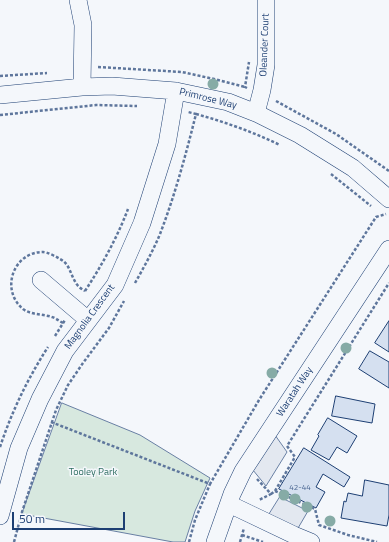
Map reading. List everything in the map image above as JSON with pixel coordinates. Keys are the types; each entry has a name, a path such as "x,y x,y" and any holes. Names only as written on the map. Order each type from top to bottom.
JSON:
{"street":[{"path":"78,0 83,25 82,87"},
{"name":"Oleander Court","path":"256,113 266,66 266,0"},
{"name":"Primrose Way","path":"0,95 82,87 112,86 176,91 228,102 256,113 300,135 353,168 389,199"},
{"name":"Magnolia Crescent","path":"0,516 19,448 40,400 65,351 115,285 142,223 167,144 176,91"},
{"name":"Waratah Way","path":"215,542 228,504 243,471 389,249"},
{"path":"41,280 88,320"},
{"path":"228,504 312,542"}],"path":[{"path":"82,70 96,67 182,72 244,87"},
{"path":"0,76 53,72"},
{"path":"274,100 336,134 389,171"},
{"path":"0,115 96,105 138,106"},
{"path":"196,114 264,137 284,147"},
{"path":"326,171 382,215"},
{"path":"189,542 195,520 210,484 259,400 376,217 389,213"},
{"path":"271,494 275,491 295,457 287,446 389,283"},
{"path":"54,336 63,323"},
{"path":"0,447 12,412 33,370 50,343"},
{"path":"51,422 210,484"},
{"path":"275,491 316,509 319,525 348,535 377,542"},
{"path":"242,535 263,542"}],"green space":[{"name":"Tooley Park","path":"62,403 140,435 210,478 195,511 185,542 173,542 22,514"}],"shaded area":[{"path":"270,428 287,452 266,486 248,464"},
{"path":"280,497 308,511 294,535 265,521"}],"building":[{"path":"389,321 389,352 375,343"},
{"path":"370,351 389,362 389,388 359,369"},
{"path":"336,396 375,404 372,423 332,416"},
{"path":"328,418 357,436 347,453 337,447 329,460 311,450"},
{"path":"304,448 350,477 344,487 323,474 316,487 325,492 316,508 279,489"},
{"path":"365,480 389,485 389,515 387,526 341,518 344,501 346,502 348,493 362,496"}]}
